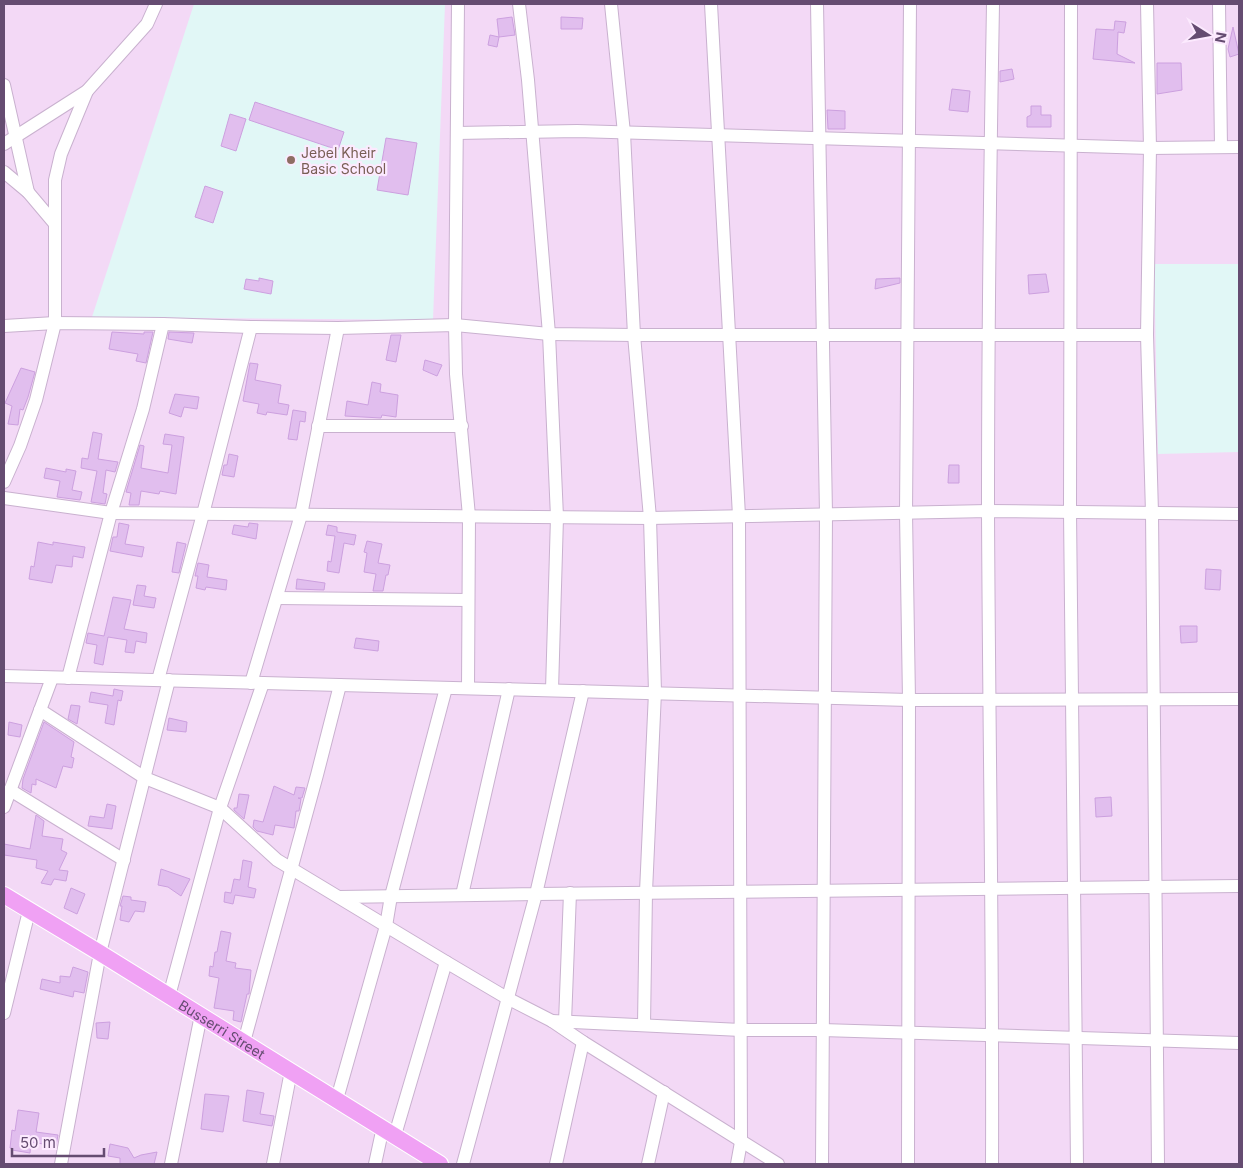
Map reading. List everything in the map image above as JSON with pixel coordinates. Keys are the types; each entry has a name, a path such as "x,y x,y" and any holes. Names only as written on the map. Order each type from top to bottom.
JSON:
{"main road":[{"name":"Busserri Street","path":"4,895 440,1164"}],"street":[{"path":"9,141 87,91 147,24 156,4"},
{"path":"458,4 455,325 456,374 469,516 468,688"},
{"path":"519,4 528,80 549,334 557,517 552,690"},
{"path":"611,4 624,132 634,336 650,518 655,692 646,892 644,1025"},
{"path":"711,4 739,516 741,1142 736,1164"},
{"path":"817,4 826,514 822,1164"},
{"path":"908,1164 909,700 906,513 910,4"},
{"path":"992,1164 993,1036 988,511 990,143 993,4"},
{"path":"1071,4 1070,512 1077,1164"},
{"path":"1147,4 1150,148 1147,335 1152,513 1158,1164"},
{"path":"1218,4 1221,147"},
{"path":"4,85 9,141 28,192"},
{"path":"4,482 20,446 36,400 55,323 55,180 61,154 87,91"},
{"path":"457,133 532,131 624,132 1150,148 1239,147"},
{"path":"4,172 28,192 55,224"},
{"path":"4,326 55,323 338,328 455,325 549,334 634,336 1147,335"},
{"path":"68,678 110,513 143,409 163,324"},
{"path":"61,1164 100,953 145,778 163,680 203,514 251,327"},
{"path":"170,996 220,808 257,683 276,598 301,515 338,328"},
{"path":"318,426 462,426"},
{"path":"4,498 110,513 650,518 988,511 1239,514"},
{"path":"276,598 468,600"},
{"path":"4,676 909,700 1239,699"},
{"path":"4,807 52,678"},
{"path":"244,1042 340,685"},
{"path":"337,1099 386,926 391,896 446,688"},
{"path":"462,895 509,689"},
{"path":"463,1164 536,894 583,691"},
{"path":"40,710 145,778 220,808 277,860 507,998 552,1021 778,1164"},
{"path":"10,790 124,860"},
{"path":"339,897 1239,886"},
{"path":"565,1022 570,893"},
{"path":"4,1013 30,911"},
{"path":"375,1164 389,1131 446,962"},
{"path":"171,1164 201,1015"},
{"path":"552,1021 741,1030 822,1030 1239,1043"},
{"path":"556,1164 583,1042"},
{"path":"272,1164 291,1071"},
{"path":"648,1164 664,1092"}],"shaded area":[{"path":"4,4 1239,4 1239,1164 4,1164"},
{"name":"Jebel Kheir Basic School","path":"194,4 445,4 433,320 92,317"},
{"path":"1154,264 1239,264 1239,452 1158,454"}],"building":[{"path":"512,17 515,35 499,37 497,19"},
{"path":"561,17 583,18 582,29 561,29"},
{"path":"1115,21 1126,22 1124,33 1118,32 1117,54 1135,63 1093,59 1096,29 1114,30"},
{"path":"1233,27 1239,54 1230,57 1228,49"},
{"path":"490,35 499,37 497,47 488,45"},
{"path":"1157,63 1181,63 1182,90 1157,94"},
{"path":"1012,69 1014,79 1000,82 1000,71"},
{"path":"952,89 970,91 968,112 949,110"},
{"path":"255,102 344,132 338,150 249,120"},
{"path":"1031,106 1041,106 1041,115 1051,115 1051,127 1027,127 1027,117 1031,115"},
{"path":"827,110 845,111 845,129 828,129"},
{"path":"230,114 246,119 236,151 221,146"},
{"path":"386,138 417,143 408,195 377,190"},
{"path":"205,186 223,192 213,223 195,217"},
{"path":"1046,274 1049,292 1029,294 1028,275"},
{"path":"259,278 273,281 271,294 244,289 246,279 259,281"},
{"path":"900,278 900,283 875,289 876,279"},
{"path":"112,332 144,334 144,332 153,332 146,363 136,361 138,354 109,349"},
{"path":"169,332 194,333 192,343 168,339"},
{"path":"391,335 401,335 396,362 386,360"},
{"path":"425,360 442,365 437,376 423,370"},
{"path":"250,363 258,364 255,380 281,385 278,403 289,405 287,415 267,412 266,415 257,413 259,404 243,401"},
{"path":"21,368 35,372 23,410 20,409 18,425 8,424 12,406 5,403"},
{"path":"372,382 381,384 380,392 398,395 396,417 382,415 381,418 345,416 347,401 368,405"},
{"path":"175,394 199,397 197,409 184,407 181,417 169,413"},
{"path":"293,410 306,412 305,422 300,421 297,440 288,439"},
{"path":"93,432 102,434 98,459 118,462 115,472 106,470 103,493 107,494 105,504 91,502 97,471 81,468 82,458 88,459"},
{"path":"165,434 184,437 176,494 160,491 159,494 141,491 139,505 129,505 131,493 126,492 140,445 144,446 141,468 168,473 172,445 163,444"},
{"path":"229,454 238,456 234,477 222,475 224,465 227,465"},
{"path":"949,465 959,465 959,483 948,483"},
{"path":"46,468 66,472 66,469 76,471 72,490 82,492 80,500 57,497 60,481 44,478"},
{"path":"119,523 129,525 125,544 144,547 142,557 110,551 113,537 117,537"},
{"path":"249,523 258,524 256,539 232,534 234,525 248,527"},
{"path":"328,525 337,527 337,532 356,535 354,545 344,543 339,573 327,571 328,561 331,562 335,536 326,535"},
{"path":"367,541 382,544 378,563 390,565 383,591 373,591 376,574 364,572 367,553 364,552"},
{"path":"38,542 53,545 53,542 85,547 83,558 73,556 72,567 56,565 52,583 29,579 31,566 34,567"},
{"path":"177,542 186,544 179,573 172,572"},
{"path":"198,563 209,565 207,577 227,580 226,590 206,587 205,590 196,588 198,576 195,576"},
{"path":"1206,569 1221,570 1220,590 1205,589"},
{"path":"297,579 325,583 324,590 296,589"},
{"path":"137,585 146,586 144,596 156,598 154,608 133,605"},
{"path":"113,597 131,600 124,629 147,633 146,643 136,641 134,653 125,652 127,640 108,637 103,665 94,663 97,645 86,643 88,633 104,636"},
{"path":"1180,626 1197,626 1197,642 1181,643"},
{"path":"356,638 379,641 378,651 354,648"},
{"path":"114,689 123,691 121,701 118,700 114,725 105,723 108,705 89,702 91,692 113,696"},
{"path":"71,705 80,706 77,724 68,719"},
{"path":"169,718 187,722 186,732 167,730"},
{"path":"9,722 22,725 20,737 8,735"},
{"path":"44,722 74,742 71,757 74,758 72,768 63,766 56,788 36,779 36,785 32,784 31,793 22,788 23,779"},
{"path":"274,786 294,795 296,787 305,788 302,798 298,798 301,799 299,811 296,811 294,828 275,825 273,835 257,831 253,827 254,820 263,822"},
{"path":"239,794 249,795 244,819 234,810 234,808 237,808"},
{"path":"1111,797 1112,816 1096,817 1095,798"},
{"path":"107,804 116,806 112,829 88,826 90,816 104,818"},
{"path":"36,815 44,821 42,836 63,839 61,850 67,853 59,870 68,871 66,881 54,879 51,885 41,883 48,871 36,868 37,860 4,855 4,844 30,849"},
{"path":"243,860 252,862 248,887 256,889 254,898 235,895 233,904 224,902 225,892 231,893 234,879 240,880"},
{"path":"161,869 190,879 181,896 168,887 158,885"},
{"path":"71,888 85,894 77,914 64,908"},
{"path":"123,896 131,897 131,900 146,902 144,912 135,911 129,922 120,920 122,906 120,906"},
{"path":"221,931 231,933 226,961 236,963 235,968 251,970 249,994 247,994 241,1022 233,1020 234,1011 214,1008 219,978 209,976 210,966 213,967"},
{"path":"73,967 88,972 84,993 74,991 73,997 40,989 42,979 60,983 60,976 70,977"},
{"path":"110,1022 108,1039 97,1038 96,1023"},
{"path":"247,1090 264,1093 260,1114 274,1116 272,1126 243,1121"},
{"path":"205,1094 229,1096 223,1132 201,1129"},
{"path":"18,1110 39,1113 36,1132 58,1135 56,1146 31,1142 30,1153 12,1150 10,1148 12,1130 15,1131"},
{"path":"110,1144 128,1148 134,1158 157,1152 154,1164 120,1164 120,1158 108,1156"}],"place":[{"name":"Jebel Kheir Basic School","path":"291,160"}]}
